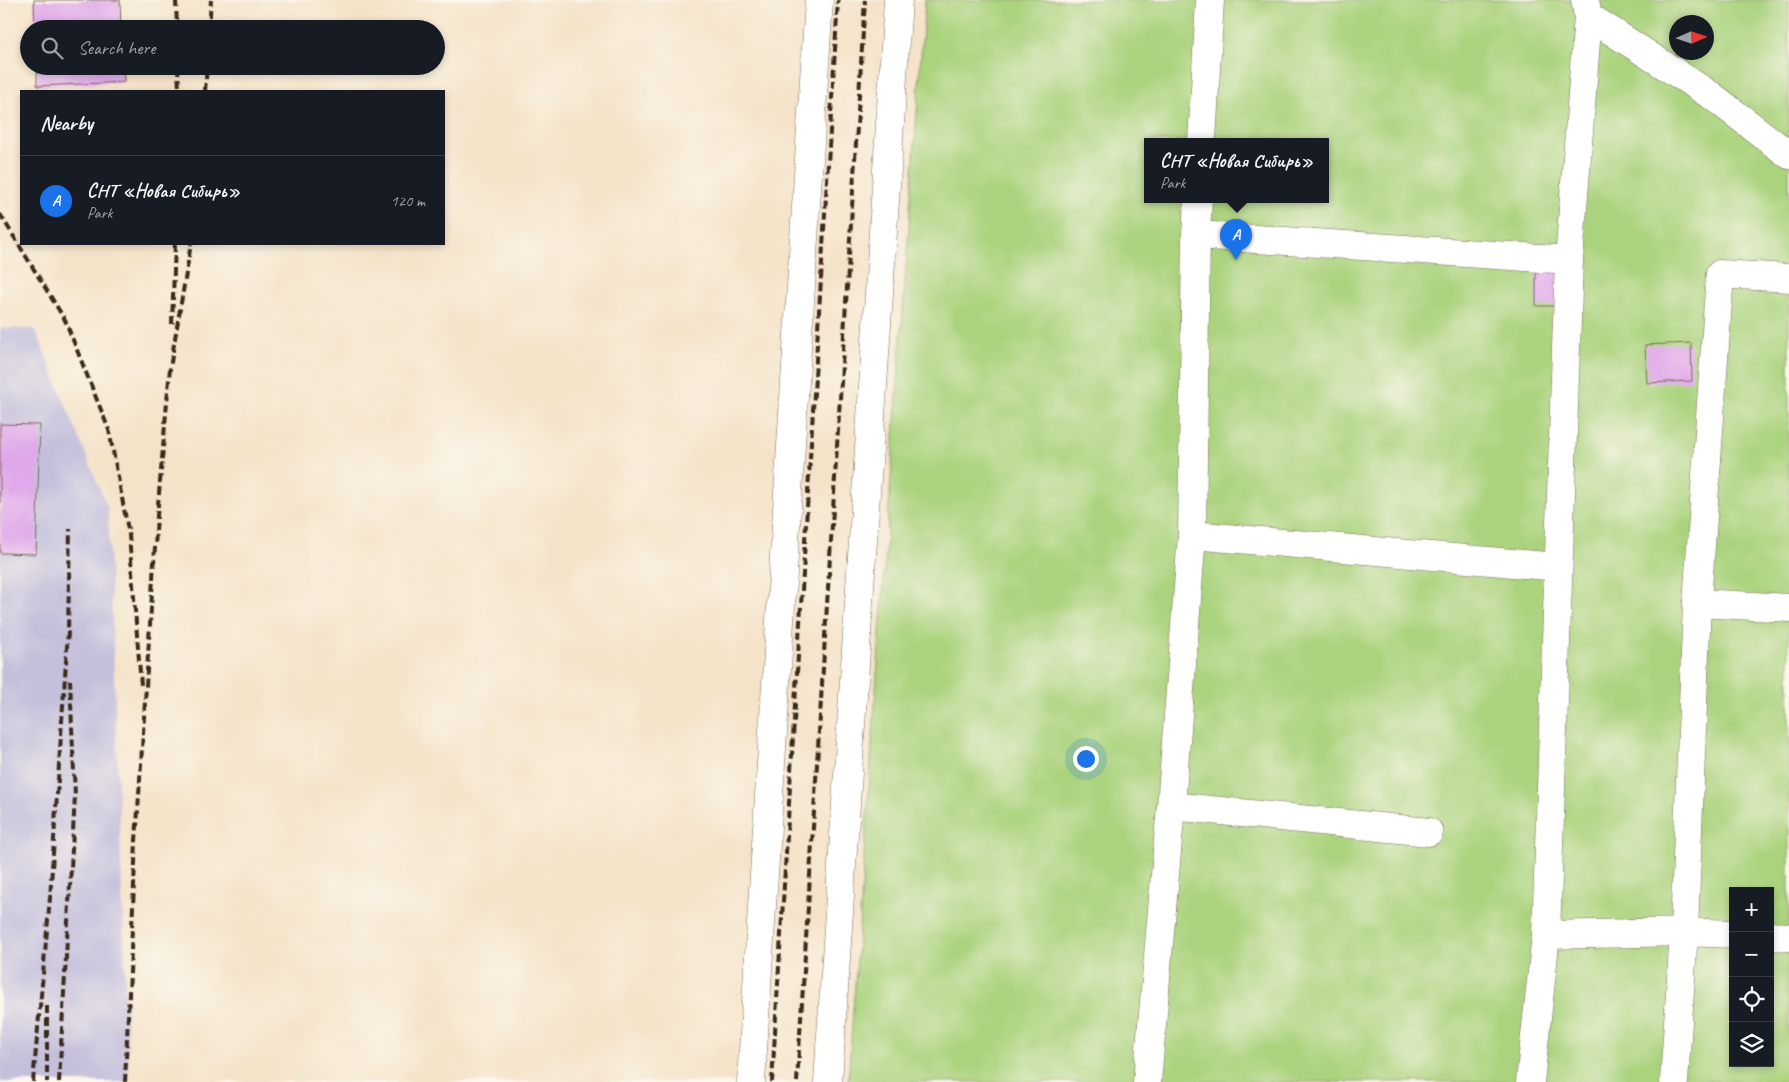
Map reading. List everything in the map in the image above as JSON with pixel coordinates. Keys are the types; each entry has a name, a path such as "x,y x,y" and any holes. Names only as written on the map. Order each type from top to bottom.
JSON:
{"street":[{"path":"752,1082 820,0"},
{"path":"828,1082 898,0"},
{"path":"1202,138 1210,0"},
{"path":"1586,8 1712,96 1789,155"},
{"path":"1530,1082 1546,936 1569,260 1586,8"},
{"path":"1147,1082 1172,806 1192,535 1198,203"},
{"path":"1196,235 1569,260"},
{"path":"1674,1082 1684,932 1697,603 1720,274 1789,278"},
{"path":"1192,535 1558,567"},
{"path":"1697,603 1789,608"},
{"path":"1172,806 1429,832"},
{"path":"1546,936 1684,932 1729,934"},
{"path":"1774,936 1789,937"}],"shaded area":[{"path":"0,328 35,329 108,509 129,1082 0,1082"}],"green space":[{"path":"925,0 1789,0 1789,1082 848,1082"}],"building":[{"path":"34,0 120,0 121,20 35,20"},
{"path":"37,75 124,75 124,82 37,86"},
{"path":"1536,270 1560,270 1560,306 1536,306"},
{"path":"1691,343 1692,381 1647,383 1645,345"},
{"path":"0,424 40,425 36,554 0,553"}],"railway":[{"path":"176,0 177,20"},
{"path":"210,20 211,0"},
{"path":"772,1082 838,0"},
{"path":"797,1082 865,0"},
{"path":"178,75 179,90"},
{"path":"205,90 206,75"},
{"path":"0,214 65,320 109,430 129,535 141,685"},
{"path":"172,324 175,245"},
{"path":"125,1082 136,841 157,516 170,368 191,245"},
{"path":"33,1082 50,898 68,632 70,529"},
{"path":"59,1082 75,796 70,680"},
{"path":"47,1006 47,1082"}],"place":[{"name":"СНТ «Новая Сибирь»","path":"1236,260"}]}
